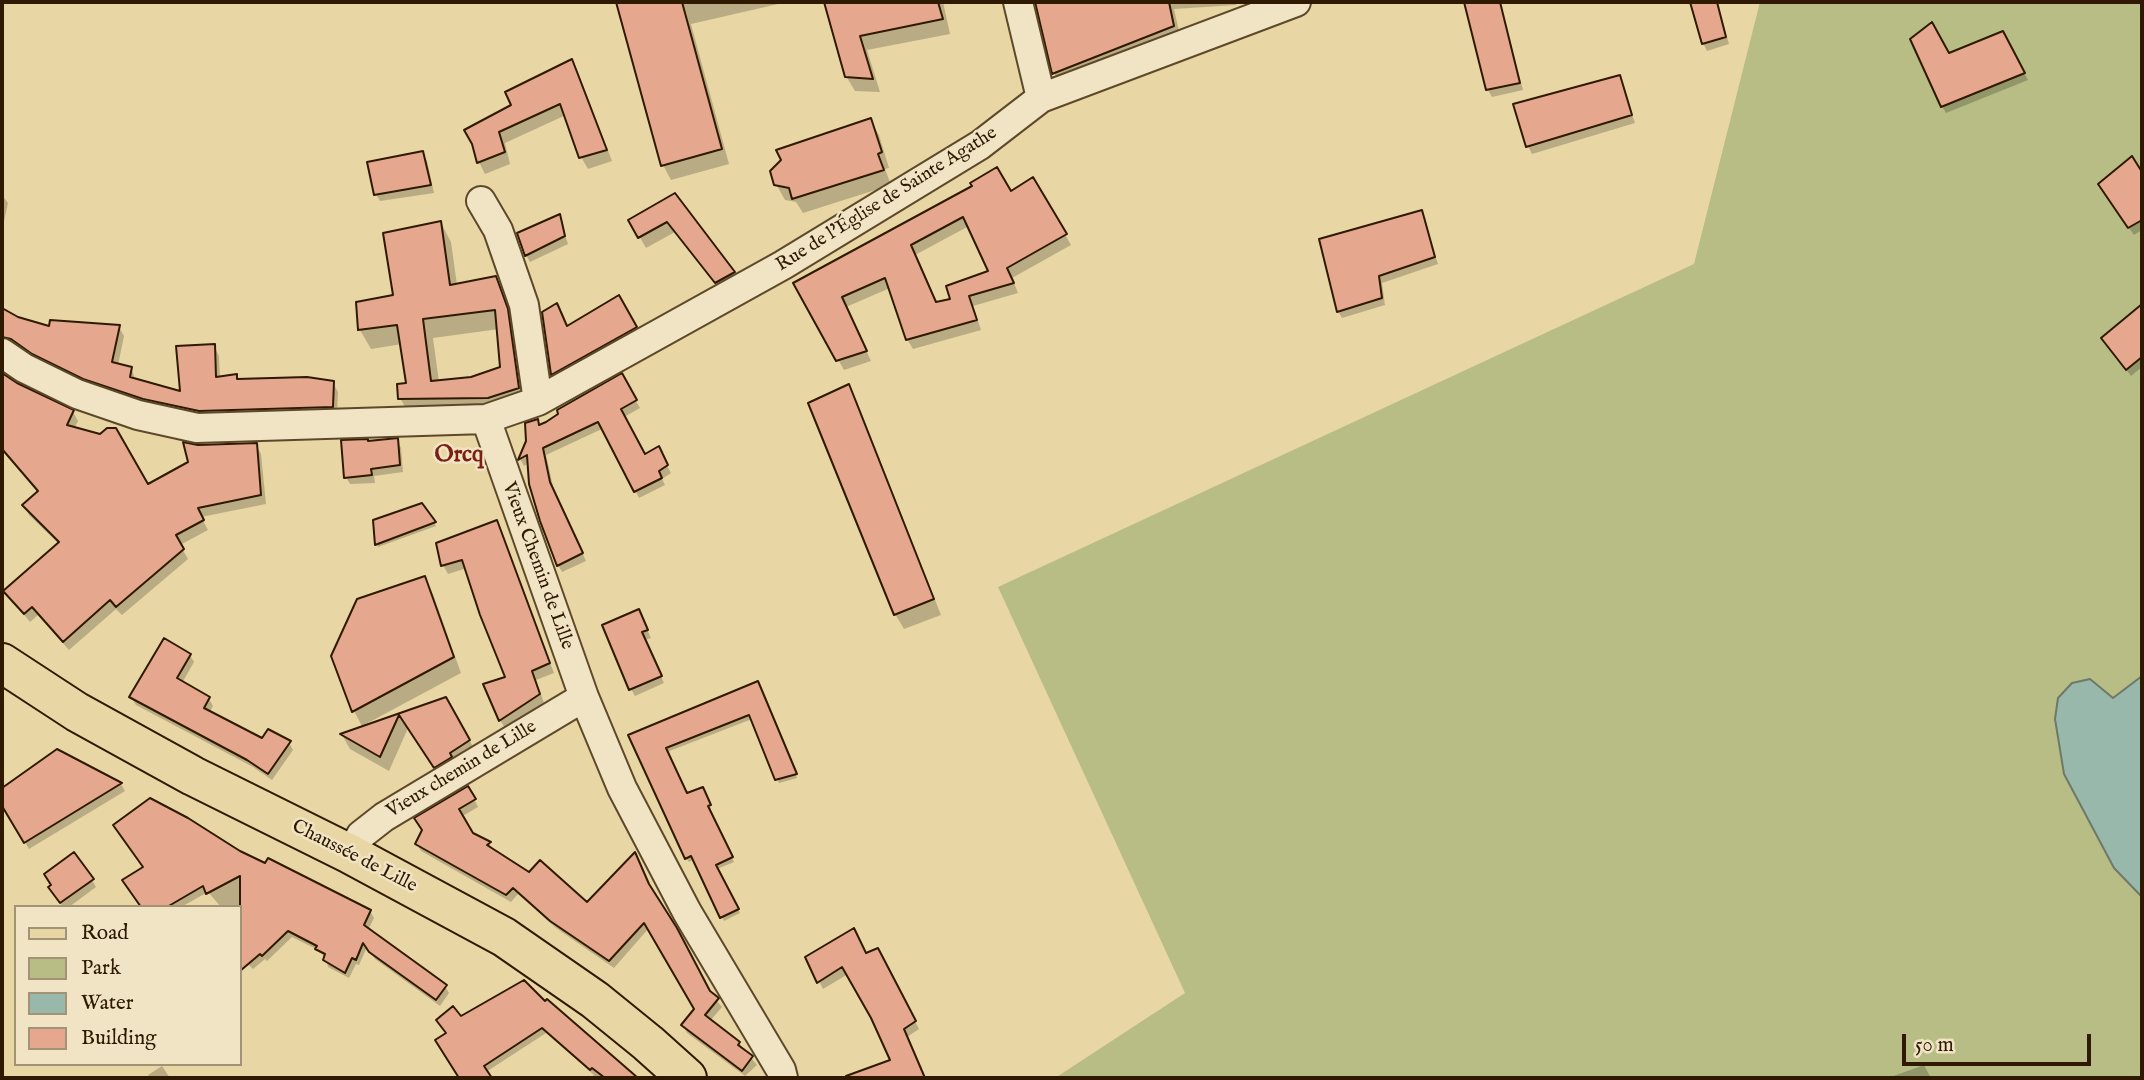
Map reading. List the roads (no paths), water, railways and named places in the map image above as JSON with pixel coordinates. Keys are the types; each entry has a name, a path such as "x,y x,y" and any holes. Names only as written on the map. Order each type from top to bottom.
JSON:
{"main road":[{"name":"Chaussée de Lille","path":"2,663 77,712 193,776 468,916 546,964 648,1043 687,1078"}],"street":[{"path":"1018,2 1041,98"},
{"name":"Rue de l'Église de Sainte Agathe","path":"486,419 538,401 783,265 980,145 1041,98 1296,2"},
{"path":"481,201 498,230 524,305 538,401"},
{"path":"2,354 77,394 138,415 197,428 486,419"},
{"name":"Vieux Chemin de Lille","path":"486,419 584,697 622,788 687,912 781,1070 783,1078"},
{"name":"Vieux chemin de Lille","path":"350,854 361,835 384,817 584,697"}],"water":[{"path":"2142,676 2142,897 2114,868 2064,774 2055,719 2058,698 2072,683 2090,679 2113,698"}],"district":[{"name":"Orcq","path":"459,456"}]}
